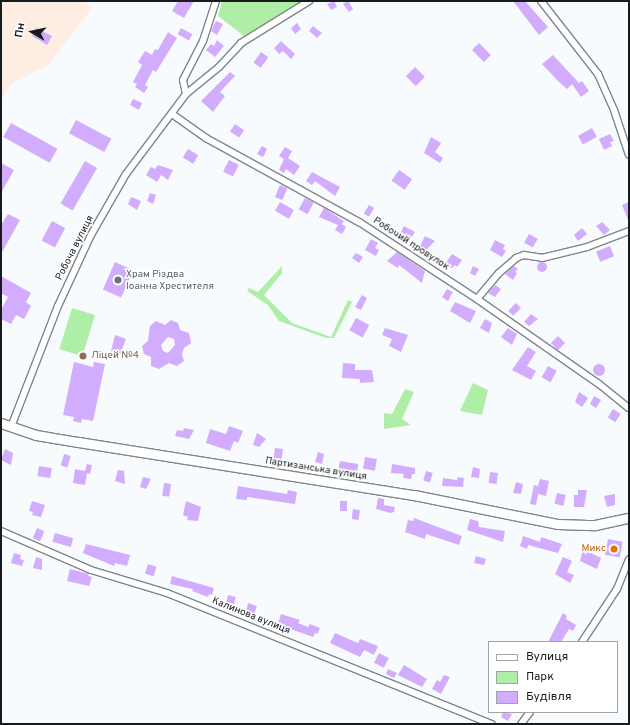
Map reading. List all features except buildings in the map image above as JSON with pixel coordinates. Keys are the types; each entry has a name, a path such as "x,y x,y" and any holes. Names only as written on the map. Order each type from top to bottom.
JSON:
{"main road":[{"name":"Партизанська вулиця","path":"1,423 36,435 414,495 558,524 595,525 629,518"}],"street":[{"path":"186,94 183,80 204,41 216,1"},
{"name":"Робоча вулиця","path":"11,427 51,322 91,235 126,174 186,94 219,67 241,44 309,1"},
{"path":"541,1 598,74 614,110 629,155"},
{"name":"Робочий провулок","path":"172,114 206,138 348,215 477,299 599,384 629,408"},
{"path":"477,299 499,272 516,258 524,255 542,258 588,247 629,231"},
{"name":"Калинова вулиця","path":"1,531 91,570 167,593 492,724"},
{"path":"583,641 617,589 629,559"},
{"path":"521,724 529,713"}],"shaded area":[{"path":"1,1 84,1 92,8 48,65 11,84 1,100"}],"green space":[{"path":"222,1 304,1 244,36 218,16"},
{"path":"282,266 282,273 264,295 292,323 331,337 348,300 352,302 334,338 326,338 279,321 268,305 247,291 249,288 258,292"},
{"path":"72,308 95,315 82,356 59,349"},
{"path":"473,383 488,390 482,415 460,411"},
{"path":"405,389 414,392 402,419 411,425 384,429 384,413 392,414"}],"place":[{"name":"Храм Різдва Іоанна Хрестителя","path":"118,280"},
{"name":"Ліцей №4","path":"83,356"},
{"name":"Микс","path":"614,549"}]}
